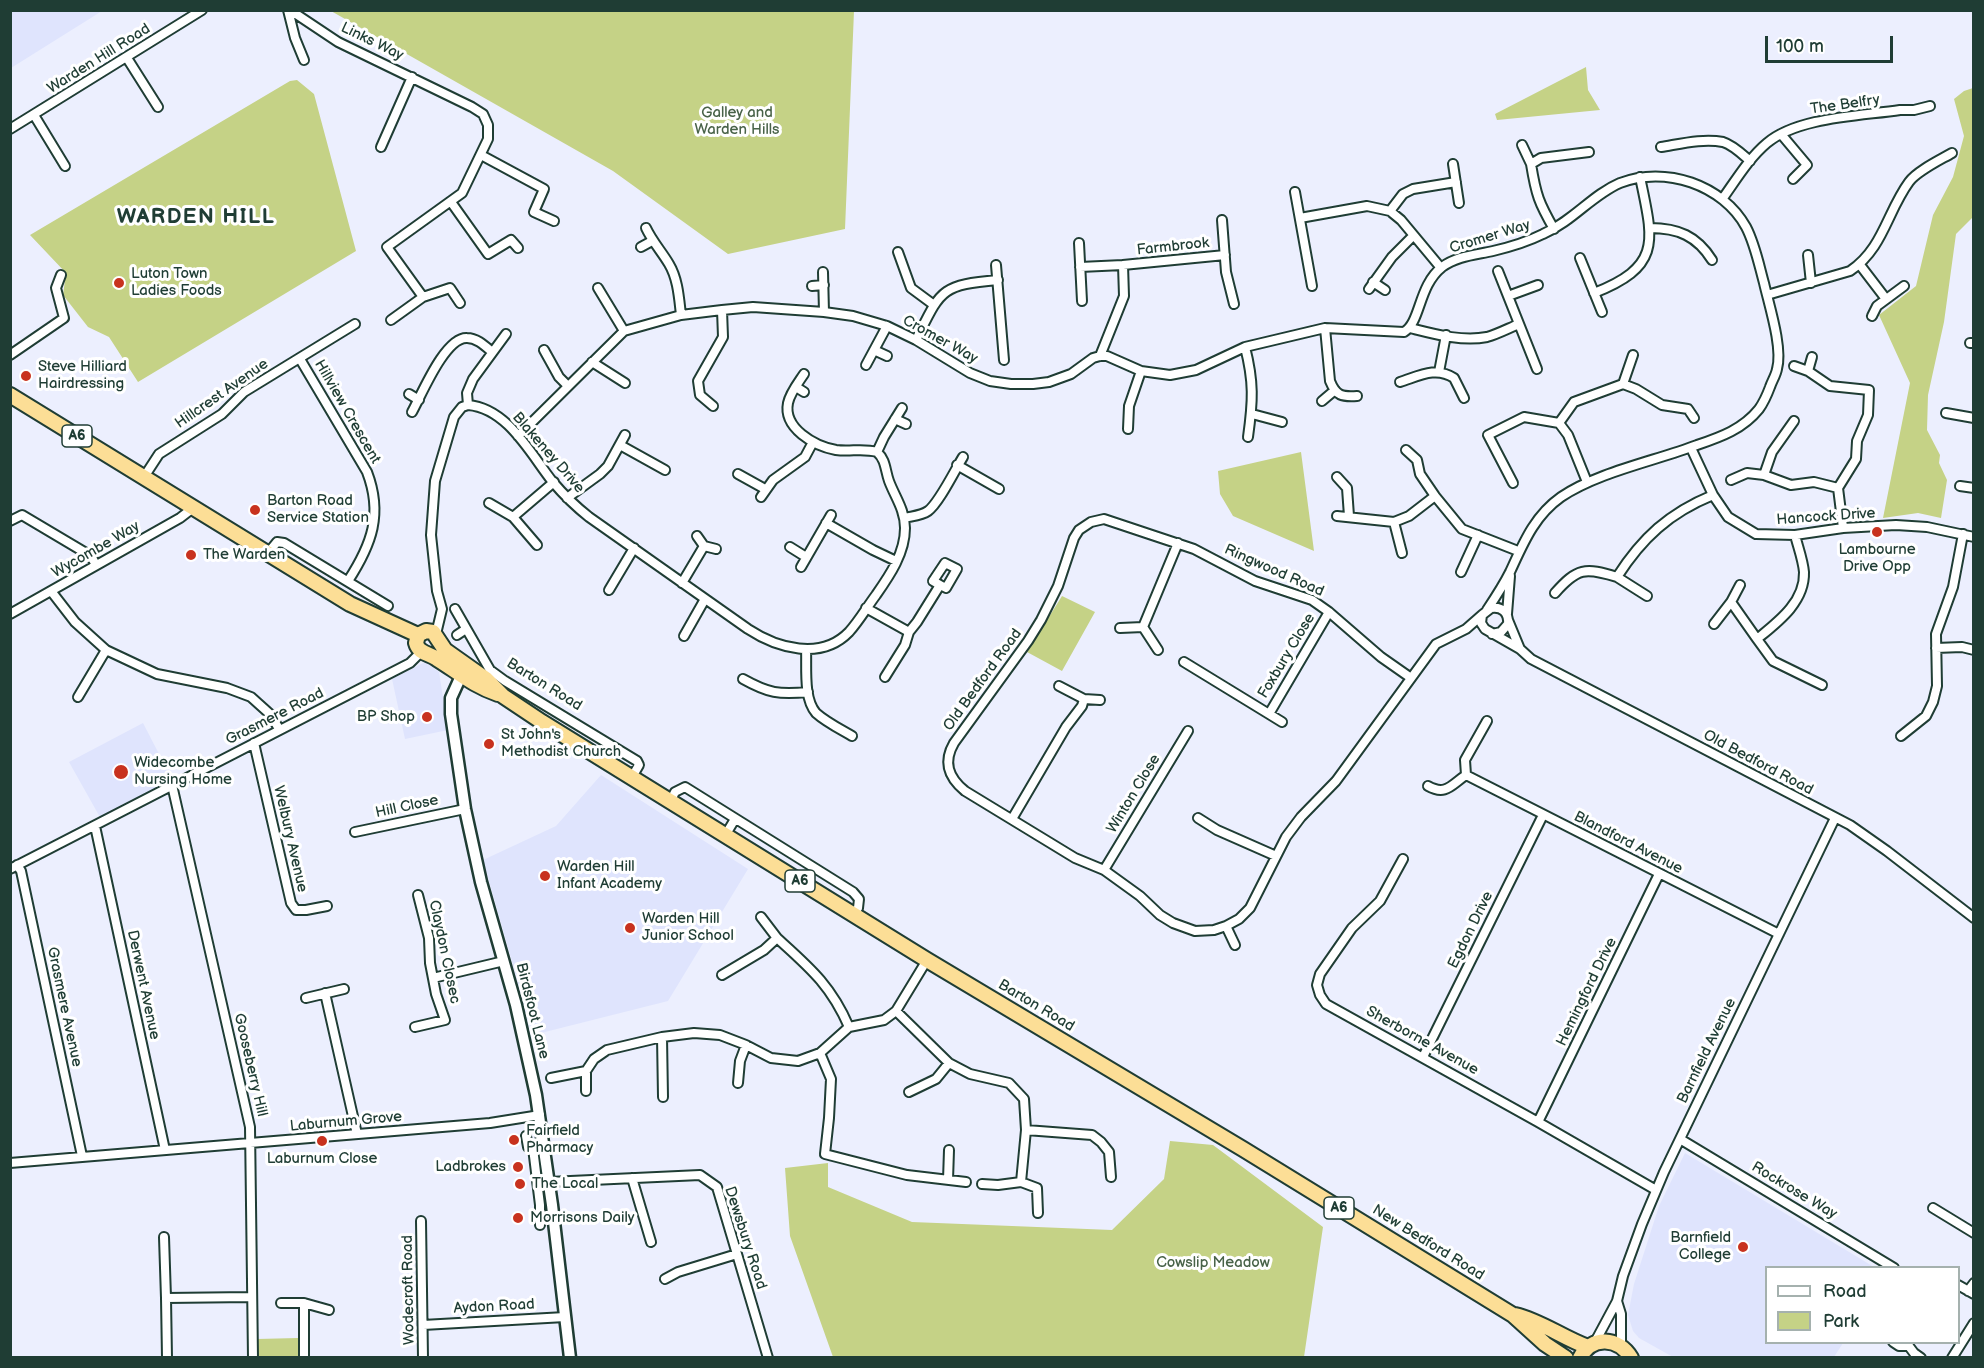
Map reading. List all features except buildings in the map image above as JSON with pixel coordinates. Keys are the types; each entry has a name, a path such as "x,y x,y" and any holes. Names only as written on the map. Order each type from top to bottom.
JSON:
{"highway":[{"name":"A6","path":"10,395 350,604 418,634"},
{"path":"426,631 437,637 436,649 424,653 416,643 418,634 426,631"},
{"name":"Barton Road","path":"437,637 445,650 486,679 503,696 927,960 1202,1125"},
{"name":"Barton Road","path":"424,653 480,688 503,696"},
{"name":"New Bedford Road","path":"1202,1125 1513,1315 1545,1344 1566,1358"},
{"name":"New Bedford Road","path":"1513,1315 1531,1319 1587,1349"},
{"name":"A6","path":"1587,1349 1610,1341 1629,1354"}],"street":[{"name":"Warden Hill Road","path":"10,129 202,10"},
{"name":"Links Way","path":"289,10 295,38 304,60"},
{"name":"Links Way","path":"289,10 338,42 483,114 488,125 488,139 462,193 387,247 423,297"},
{"path":"127,58 158,107"},
{"name":"Links Way","path":"381,147 412,77"},
{"name":"The Belfry","path":"1723,198 1750,161 1766,144 1781,134 1802,125 1900,110 1914,111 1930,106"},
{"path":"34,115 65,166"},
{"path":"1781,134 1807,165 1792,179"},
{"path":"1661,147 1701,141 1723,142 1750,161"},
{"path":"1522,145 1531,164 1539,204 1554,230"},
{"path":"1531,164 1541,158 1589,152"},
{"path":"1767,296 1850,271 1860,265 1872,252 1911,180 1952,153"},
{"path":"481,155 544,189 534,212 554,221"},
{"path":"1453,164 1459,203"},
{"name":"Cromer Way","path":"1410,328 1430,279 1441,268 1452,261 1515,246 1554,230 1602,193 1620,183 1640,177 1665,176 1695,183 1723,198 1745,225 1753,242 1777,338 1778,367 1763,403 1752,417 1729,433 1587,482 1560,498 1537,519 1485,613"},
{"path":"1594,293 1619,283 1632,274 1642,262 1648,246 1650,228 1640,177"},
{"path":"1390,212 1404,194 1413,189 1456,182"},
{"path":"1295,192 1312,286"},
{"path":"451,202 488,254 511,240 518,248"},
{"path":"1300,218 1367,206 1390,212 1401,220 1441,268"},
{"name":"Farmbrook","path":"1222,220 1226,272 1234,304"},
{"path":"646,228 652,241 669,263 674,276 681,315"},
{"path":"1650,228 1665,228 1683,232 1705,248 1712,260"},
{"path":"1384,290 1371,286 1392,257 1413,236"},
{"path":"641,248 652,241"},
{"path":"1079,243 1082,301"},
{"path":"898,252 912,288 934,304"},
{"name":"Farmbrook","path":"1080,267 1225,255"},
{"path":"1808,255 1811,283"},
{"path":"1580,258 1602,312"},
{"path":"996,265 1004,360"},
{"name":"Farmbrook","path":"1100,356 1124,296 1123,265"},
{"path":"1860,265 1886,299"},
{"path":"1498,271 1537,369"},
{"path":"823,272 824,312"},
{"path":"10,355 64,318 56,288 61,275"},
{"path":"916,340 934,304 943,293 966,283 998,280"},
{"path":"812,286 824,285"},
{"path":"1509,296 1538,285"},
{"path":"1872,316 1877,306 1904,286"},
{"path":"391,320 423,297 450,288 460,303"},
{"path":"598,288 601,299 624,331"},
{"name":"Cromer Way","path":"518,436 624,331 681,315 753,308 853,316 916,340 970,373 990,381 1011,384 1049,382 1071,374 1093,358 1100,356"},
{"path":"713,406 700,395 698,381 723,337 722,310"},
{"name":"Hillcrest Avenue","path":"144,477 159,454 222,414 244,392 355,324"},
{"path":"1100,356 1107,356 1141,371 1170,375 1196,370 1245,347 1325,328 1404,332 1410,328 1459,338 1481,338 1519,324"},
{"name":"Cromer Way","path":"866,365 886,327"},
{"path":"1325,328 1330,381 1343,397 1357,396"},
{"path":"437,637 442,609 437,591 432,535 435,481 454,417 462,407 468,405 469,387 506,334"},
{"path":"1439,372 1446,335"},
{"path":"412,412 443,356 457,340 471,339 492,352"},
{"path":"1245,347 1252,374 1252,414 1248,437"},
{"path":"544,350 559,377 568,386"},
{"path":"874,350 887,356"},
{"path":"1623,384 1633,355"},
{"path":"1808,371 1812,357"},
{"name":"Hillview Crescent","path":"300,359 367,472 373,488 374,520 369,545 348,580"},
{"path":"592,362 625,383"},
{"path":"1794,366 1808,371 1830,386 1869,390 1868,415 1857,441 1856,459 1838,488 1843,528"},
{"path":"1128,429 1129,406 1141,371"},
{"path":"1400,382 1428,372 1439,372 1454,378 1464,398"},
{"path":"804,374 789,399 787,410 790,421 813,442 827,448 868,449 877,452 902,408"},
{"path":"1559,423 1574,402 1623,384 1662,405 1688,409 1694,418"},
{"path":"796,387 804,392"},
{"path":"1322,401 1335,390"},
{"path":"409,394 419,399"},
{"name":"Blakeney Drive","path":"468,405 483,408 496,415 518,436 567,498 589,517 759,636 783,645 807,649 820,648 849,633 867,608 903,546 904,518 889,482 885,462 877,452"},
{"path":"1946,413 1974,418"},
{"path":"1252,414 1282,422"},
{"path":"1513,483 1488,435 1524,417 1559,423 1568,435 1587,482"},
{"path":"895,419 906,424"},
{"path":"1764,475 1772,452 1794,421"},
{"path":"567,498 600,474 626,435"},
{"path":"738,474 763,493 781,474 806,457 813,442"},
{"path":"620,446 665,470"},
{"name":"Hancock Drive","path":"1691,448 1713,495 1728,517 1756,534 1795,535 1843,528 1896,525 1927,527 1974,537"},
{"path":"1406,450 1416,460 1420,474 1435,496 1462,529 1518,551"},
{"path":"904,518 928,511 963,457"},
{"path":"957,465 999,489"},
{"path":"1731,480 1747,473 1764,475 1791,485 1814,482 1838,488"},
{"path":"1337,477 1347,488 1349,516"},
{"path":"513,517 554,482"},
{"path":"1960,486 1974,488"},
{"path":"1617,577 1633,552 1651,533 1693,503 1713,495"},
{"path":"1336,516 1394,522 1409,516 1435,496"},
{"path":"489,503 513,517 537,545"},
{"name":"Wycombe Way","path":"10,614 180,518 193,508"},
{"path":"10,521 22,515 91,556 96,565"},
{"path":"801,567 829,519 896,561"},
{"name":"Ringwood Road","path":"1052,598 1079,530 1091,522 1104,519 1194,549 1255,581 1312,600 1380,657 1411,678"},
{"path":"1394,522 1402,554"},
{"path":"1901,736 1926,716 1933,702 1937,686 1938,624 1953,587 1963,534"},
{"path":"1461,572 1478,535"},
{"path":"1757,639 1787,615 1799,595 1804,573 1795,535"},
{"path":"697,536 704,546 716,549"},
{"path":"268,553 277,542 285,543 388,606"},
{"path":"1143,627 1178,543"},
{"path":"682,583 704,546"},
{"path":"790,547 806,557"},
{"path":"609,590 634,548"},
{"path":"1555,593 1568,578 1581,572 1595,570 1617,577 1647,596"},
{"name":"Cromer Way","path":"1508,618 1510,571"},
{"path":"885,677 905,645 909,632 940,585"},
{"path":"1714,624 1731,602 1740,585"},
{"path":"51,591 75,622 106,650 157,674 227,688 251,697 271,715 279,729"},
{"name":"Old Bedford Road","path":"1052,598 1028,641 954,742 947,760 949,772 965,791 1075,858 1104,870 1140,896 1160,915 1173,923 1195,931 1214,930 1226,926 1239,919 1250,908 1286,837 1301,817 1336,781 1436,644 1466,630 1485,613"},
{"path":"684,636 705,599"},
{"path":"1731,602 1773,661 1822,685"},
{"path":"867,608 909,632"},
{"path":"1508,618 1508,624 1501,632 1490,633 1482,622 1485,613 1499,608 1508,618 1520,649"},
{"name":"Barton Road","path":"454,609 494,673 638,760 639,765 632,777"},
{"name":"Foxbury Close","path":"1269,714 1329,612"},
{"path":"1120,628 1143,627"},
{"path":"1143,627 1158,650"},
{"path":"457,635 466,629"},
{"name":"Old Bedford Road","path":"1466,630 1490,633 1520,649 1531,659 1850,825 1887,850 1974,918"},
{"path":"1936,648 1962,647 1974,650"},
{"path":"807,649 808,693 812,707 818,714 852,736"},
{"path":"78,697 106,650"},
{"name":"Grasmere Road","path":"14,867 410,663 424,653"},
{"name":"Foxbury Close","path":"1184,662 1282,722"},
{"name":"Birdsfoot Lane","path":"461,676 452,698 451,714 465,809 481,882 516,1005 540,1115 539,1147 549,1182 570,1358"},
{"path":"743,678 775,694 808,693"},
{"path":"1059,686 1084,699 1100,700"},
{"path":"1012,819 1066,728 1082,706 1084,699"},
{"path":"1428,786 1438,791 1446,790 1466,775 1465,760 1487,721"},
{"name":"Winton Close","path":"1104,870 1188,731"},
{"name":"Welbury Avenue","path":"254,743 291,903 296,910 327,906"},
{"name":"Blandford Avenue","path":"1466,775 1779,934"},
{"name":"Gooseberry Hill","path":"172,785 248,1115 251,1142 253,1358"},
{"path":"671,800 675,792 685,787 853,892 859,899 858,908 853,914"},
{"name":"Hill Close","path":"355,832 465,809"},
{"name":"Egdon Drive","path":"1423,1057 1543,815"},
{"path":"1198,818 1217,830 1276,856"},
{"name":"Barnfield Avenue","path":"1587,1349 1602,1332 1617,1301 1623,1276 1656,1190 1835,818"},
{"path":"726,834 735,819"},
{"name":"Derwent Avenue","path":"95,826 165,1150"},
{"name":"Sherborne Avenue","path":"1403,859 1380,901 1352,928 1320,974 1317,985 1326,1004 1656,1190"},
{"name":"Grasmere Avenue","path":"14,867 21,871 82,1156"},
{"name":"Hemingford Drive","path":"1539,1122 1659,874"},
{"name":"Claydon Closec","path":"416,1027 445,1020 436,994 430,963 429,938 418,895"},
{"path":"761,917 777,938 820,978 832,994 849,1027"},
{"path":"1226,926 1235,945"},
{"path":"722,975 764,950 777,938"},
{"path":"586,1091 586,1071 594,1059 607,1050 662,1037 694,1033 720,1035 771,1058 784,1061 798,1061 820,1053 849,1027 884,1020 896,1011 927,960"},
{"path":"434,978 504,961"},
{"path":"306,998 344,989"},
{"path":"325,993 357,1134"},
{"path":"896,1011 949,1063 970,1074 1009,1083 1024,1100 1026,1130 1022,1182"},
{"path":"662,1037 663,1097"},
{"path":"738,1083 740,1061 746,1045"},
{"path":"820,1053 831,1079 825,1154 907,1175 966,1182"},
{"path":"909,1092 936,1079 949,1063"},
{"path":"551,1078 586,1071"},
{"name":"Laburnum Grove","path":"10,1163 490,1123 540,1115"},
{"path":"1026,1130 1092,1135 1109,1152 1111,1177"},
{"path":"526,1136 528,1147 539,1147 540,1225"},
{"name":"Rockrose Way","path":"1680,1139 1891,1266"},
{"path":"948,1180 949,1150"},
{"name":"Dewsbury Road","path":"549,1182 700,1175 717,1187 768,1358"},
{"path":"632,1178 651,1242"},
{"path":"982,1184 1022,1182 1037,1188 1038,1213"},
{"path":"540,1204 552,1205"},
{"path":"1933,1208 1974,1233"},
{"name":"Wodecroft Road","path":"421,1221 423,1358"},
{"path":"164,1237 167,1358"},
{"path":"664,1279 678,1272 737,1254"},
{"path":"1971,1292 1974,1283"},
{"path":"166,1299 251,1298"},
{"name":"Barnfield Avenue","path":"1617,1301 1629,1354"},
{"path":"281,1303 304,1303 329,1310"},
{"path":"304,1303 304,1358"},
{"name":"Aydon Road","path":"423,1325 565,1317"},
{"path":"1952,1358 1974,1323"},
{"path":"1909,1344 1914,1353 1921,1358"}],"shaded area":[{"path":"11,10 102,10 102,11 11,68"},
{"path":"425,662 439,672 448,730 405,739 392,679"},
{"name":"Widecombe Nursing Home","path":"143,723 173,781 101,819 69,762"},
{"name":"Warden Hill Junior School","path":"601,775 748,869 668,1001 533,1035 483,860 556,826"},
{"name":"Barnfield College","path":"1685,1153 1872,1266 1765,1266 1765,1344 1842,1344 1834,1357 1673,1357 1639,1338 1633,1331 1628,1315 1634,1284 1659,1206"}],"green space":[{"name":"Galley and Warden Hills","path":"331,11 854,11 845,229 728,254 613,171"},
{"path":"1586,67 1588,90 1600,110 1497,120 1495,114"},
{"path":"297,80 314,94 356,251 138,382 109,337 88,327 63,295 66,273 30,235 290,81"},
{"path":"1973,88 1973,217 1956,234 1944,322 1928,395 1927,430 1940,455 1939,463 1947,480 1941,518 1918,513 1883,518 1910,383 1879,315 1916,286 1933,215 1953,177 1964,136 1954,99 1964,91"},
{"path":"1301,452 1314,551 1233,516 1220,494 1218,471"},
{"path":"1062,596 1095,612 1062,671 1027,652"},
{"name":"Cowslip Meadow","path":"1170,1141 1213,1145 1323,1227 1304,1357 833,1357 790,1236 785,1168 828,1163 828,1187 912,1222 1112,1230 1164,1179"},
{"path":"298,1338 299,1357 258,1357 257,1339"}],"place":[{"name":"Luton Town Ladies Foods","path":"119,283"},
{"name":"Steve Hilliard Hairdressing","path":"26,376"},
{"name":"Barton Road Service Station","path":"255,510"},
{"name":"Lambourne Drive Opp","path":"1877,532"},
{"name":"The Warden","path":"191,555"},
{"name":"BP Shop","path":"427,717"},
{"name":"St John's Methodist Church","path":"489,744"},
{"name":"Widecombe Nursing Home","path":"121,772"},
{"name":"Warden Hill Infant Academy","path":"545,876"},
{"name":"Warden Hill Junior School","path":"630,928"},
{"name":"Fairfield Pharmacy","path":"514,1140"},
{"name":"Laburnum Close","path":"322,1141"},
{"name":"Ladbrokes","path":"518,1167"},
{"name":"The Local","path":"520,1184"},
{"name":"Morrisons Daily","path":"518,1218"},
{"name":"Barnfield College","path":"1743,1247"}],"district":[{"name":"WARDEN HILL","path":"196,218"}]}
